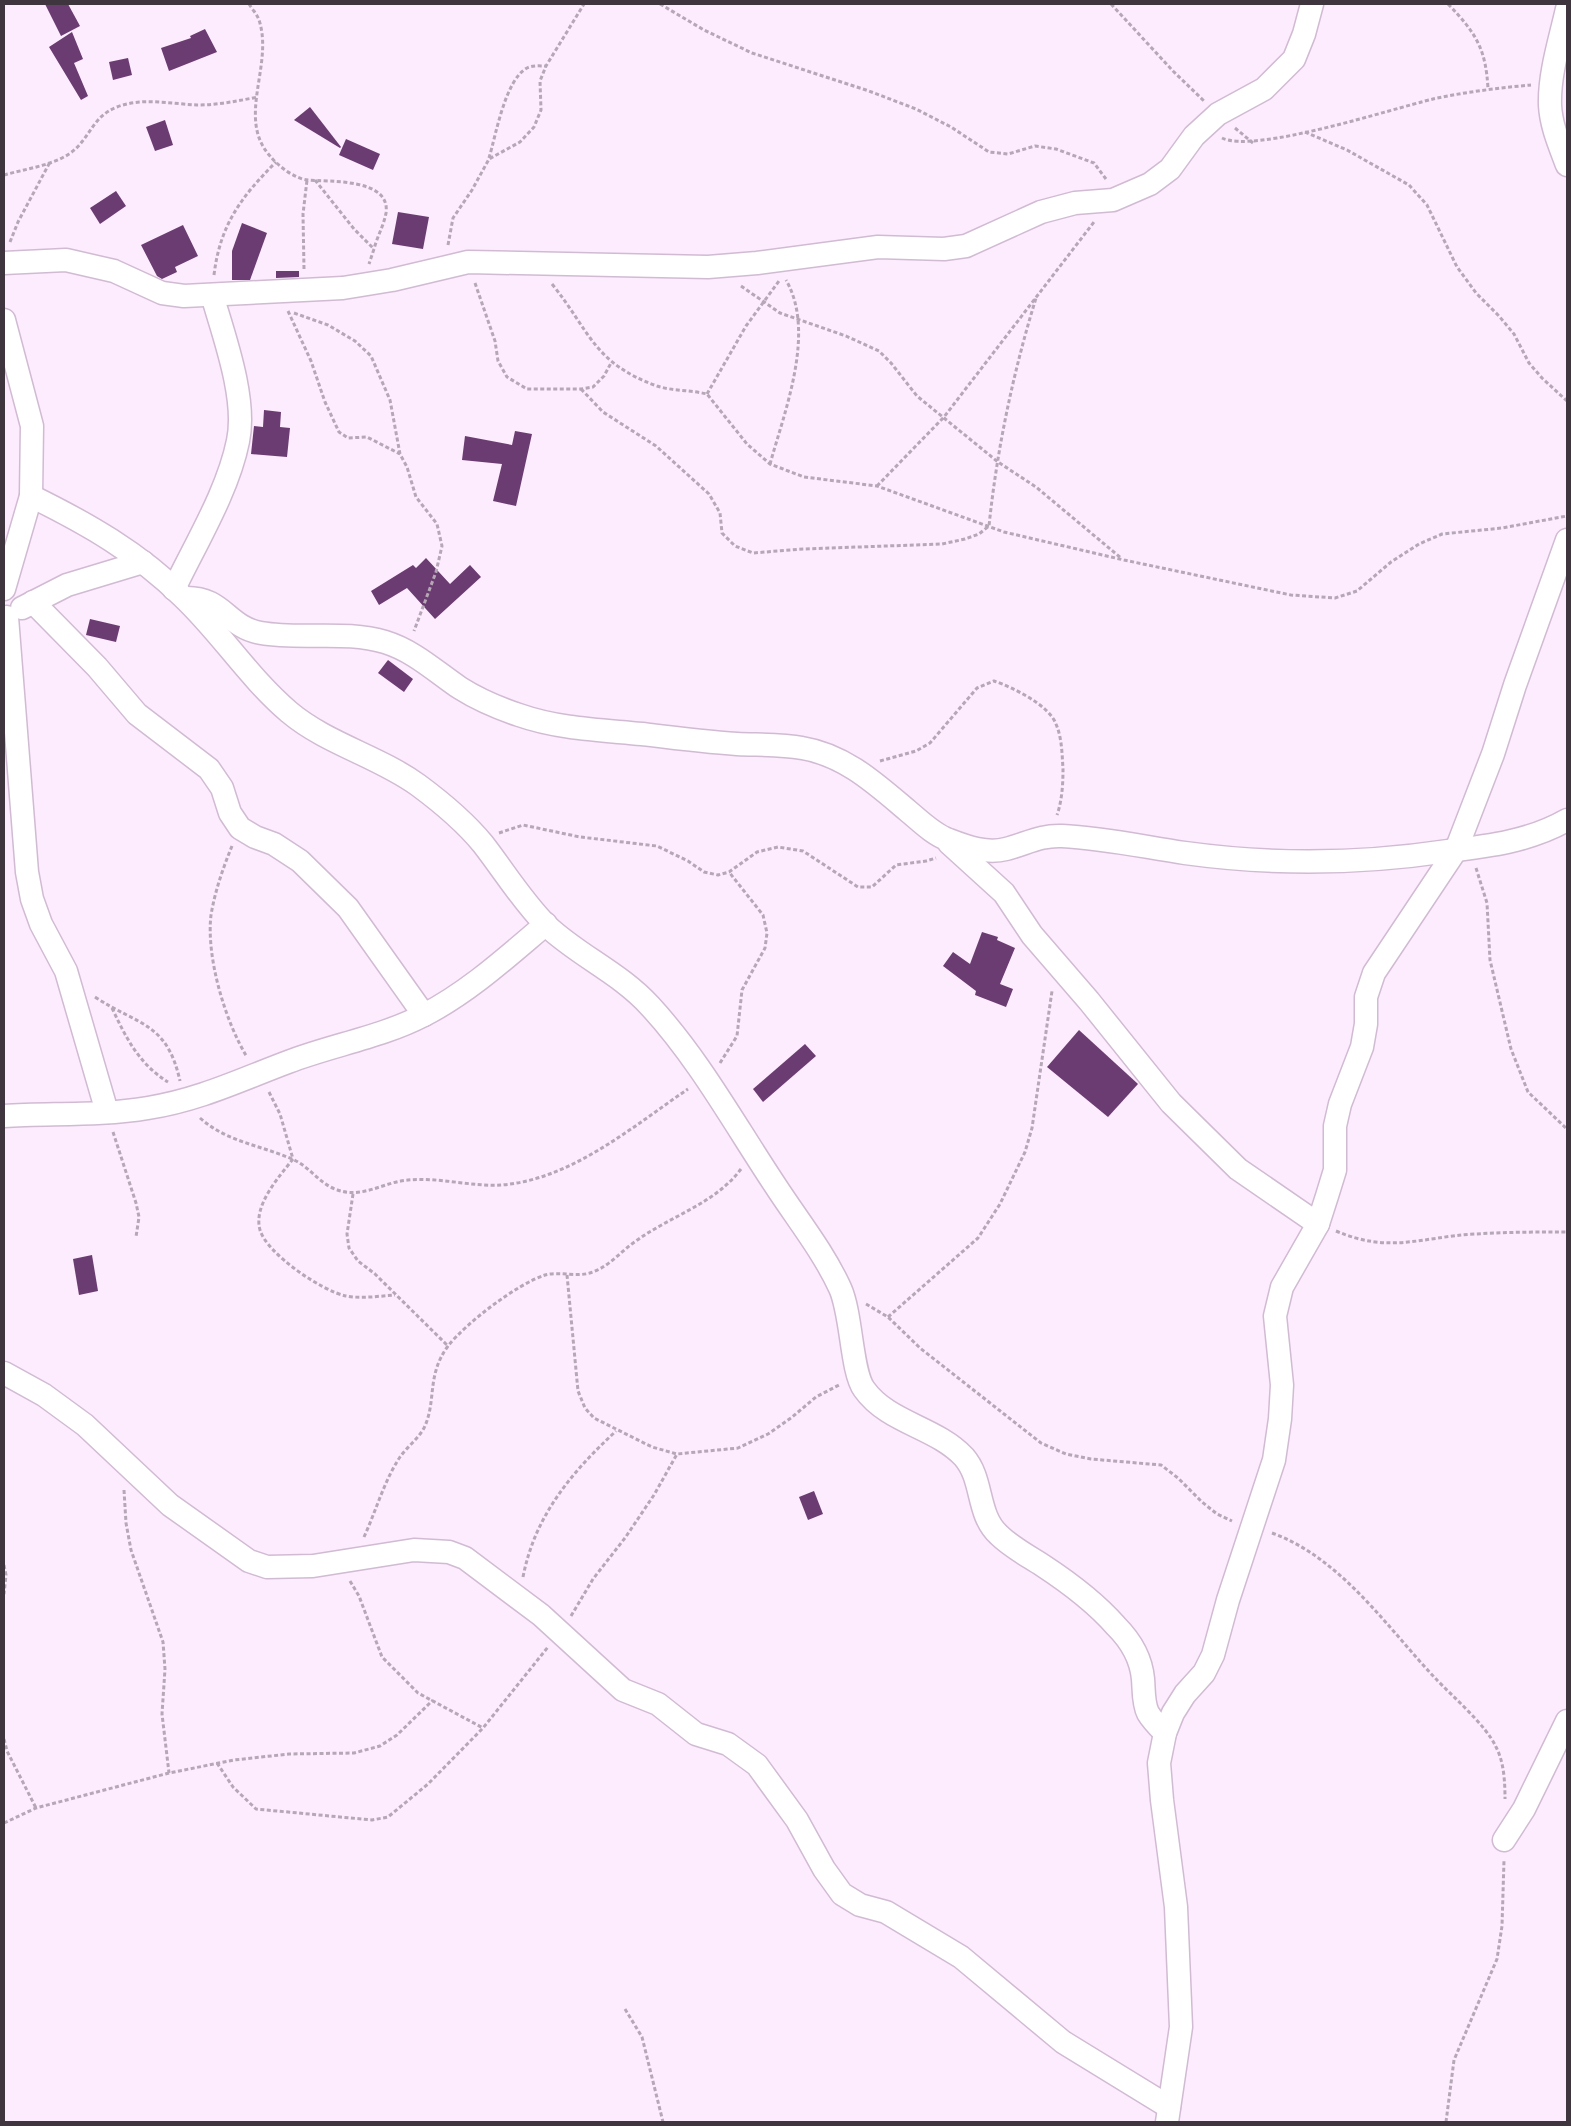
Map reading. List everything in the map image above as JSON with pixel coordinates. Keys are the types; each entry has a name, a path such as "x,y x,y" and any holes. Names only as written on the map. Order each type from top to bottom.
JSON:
{"street":[{"path":"6,256 66,260 114,271 162,293 184,296 212,296 302,289 343,288 468,262 708,267 757,263 878,247 959,247 988,238 1041,212 1076,203 1113,200 1150,184 1170,169 1194,136 1210,121 1264,89 1294,59 1312,4"},
{"path":"1567,9 1551,82 1550,106 1554,129 1567,165"},
{"path":"179,593 226,480 239,440 238,402 234,374 228,346 212,296"},
{"path":"4,320 32,426 31,496 4,590"},
{"path":"31,496 90,525 144,562 179,593 239,662 290,713 310,727 381,761 417,785 451,812 481,842 507,878 546,924 571,946 614,973 649,1004 680,1042 817,1245 842,1291 859,1384 873,1401 901,1420 942,1441 964,1458 975,1476 986,1520 1000,1536 1056,1574 1114,1622 1133,1646 1142,1665 1144,1701 1148,1712 1165,1733"},
{"path":"4,1373 44,1395 85,1425 170,1505 249,1561 267,1567 283,1568 346,1561 414,1550 449,1552 465,1558 519,1598 623,1690 658,1704 696,1734 728,1744 758,1765 797,1820 824,1869 842,1894 860,1905 886,1912 961,1957 1063,2042 1168,2115 1181,2027 1176,1907 1159,1763 1165,1733 1173,1713 1185,1694 1204,1673 1213,1655 1228,1600 1254,1526 1274,1460 1280,1419 1282,1385 1275,1316 1282,1287 1318,1224 1334,1170 1335,1126 1340,1104 1362,1047 1366,1024 1366,997 1374,972 1462,850 1515,685 1567,540"},
{"path":"107,1112 66,971 42,924 32,899 27,872 5,618 66,586 144,562"},
{"path":"179,593 200,598 217,605 236,624 260,633 356,637 382,641 407,651 460,688 492,706 530,719 575,728 694,741 803,748 837,759 859,771 950,844 1004,893 1032,935 1090,1001 1171,1103 1211,1144 1265,1189 1318,1224"},
{"path":"33,602 97,667 137,714 209,769 222,788 230,813 240,828 255,837 274,844 300,861 324,882 358,921 424,1015"},
{"path":"950,844 987,852 1003,850 1046,836 1099,839 1187,853 1308,862 1409,857 1462,850 1510,842 1544,833 1567,820"},
{"path":"4,1116 145,1109 183,1096 218,1091 258,1074 384,1031 424,1015 474,983 546,924"},
{"path":"1504,1840 1524,1809 1567,1721"}],"path":[{"path":"249,4 259,20 263,53 254,120 259,141 276,162 294,175 307,180 365,186 375,190 384,200 386,212 365,284"},
{"path":"489,159 520,142 534,127 541,110 540,81 546,66 584,4"},
{"path":"660,4 704,30 752,53 870,91 916,109 951,127 990,152 1008,154 1035,146 1077,155 1094,163 1106,179 1113,200 1081,237 944,417 877,486"},
{"path":"1111,4 1173,71 1210,121 1230,142 1253,143 1306,132 1434,99 1488,89 1551,82"},
{"path":"1448,4 1480,41 1487,64 1488,89"},
{"path":"445,268 453,218 472,190 489,159 507,96 517,77 527,68 546,66"},
{"path":"4,175 50,162 70,153 85,138 102,114 119,106 169,102 196,105 228,103 258,97"},
{"path":"1306,132 1347,150 1409,185 1427,205 1457,267 1476,293 1500,316 1514,334 1529,363 1542,378 1567,400"},
{"path":"6,256 18,222 50,162"},
{"path":"212,296 220,243 229,219 241,199 276,162"},
{"path":"302,289 303,214 307,180"},
{"path":"315,180 354,229 374,249"},
{"path":"468,262 495,341 498,361 507,377 527,389 581,389 593,387 604,376 611,363"},
{"path":"535,264 560,295 594,345 611,363 658,386 707,394 747,444 770,464 804,477 877,486 989,526 1124,560 1258,589 1335,598 1357,591 1391,562 1419,544 1442,534 1502,528 1567,516"},
{"path":"770,464 793,377 798,345 798,320 793,295 783,275"},
{"path":"738,284 780,313 846,336 879,352 891,363 917,396 998,462 1036,487 1124,560"},
{"path":"581,389 603,412 656,446 710,494 720,513 722,533 735,546 753,553 804,549 942,544 979,534 989,526 998,462 1012,388 1036,296"},
{"path":"707,394 762,302"},
{"path":"280,308 328,326 355,341 371,356 390,400 400,454 407,467 416,498 438,524 442,546 436,572 407,651"},
{"path":"288,311 339,432 348,438 367,437 400,454"},
{"path":"859,771 883,759 916,751 930,743 977,688 994,681 1015,689 1040,707 1056,722 1062,748 1063,784 1058,812 1046,836"},
{"path":"481,842 502,831 523,825 580,838 657,846 688,861 704,872 718,875 729,872 757,852 778,847 802,851 858,887 872,887 896,865 926,862 950,844"},
{"path":"240,828 216,892 211,917 212,946 218,983 228,1017 239,1043 280,1114 293,1159"},
{"path":"1462,850 1481,879 1487,903 1490,960 1511,1049 1528,1092 1567,1129"},
{"path":"112,1008 132,1050 183,1096 219,1133 255,1148 293,1159 335,1189 353,1194 409,1180 501,1185 534,1179 560,1170 597,1150 704,1078 724,1059 737,1036 742,990 765,948 767,933 763,915 729,872"},
{"path":"888,1317 978,1238 1000,1204 1025,1152 1032,1128 1048,1011 1058,966"},
{"path":"92,994 112,1008 140,1021 160,1035 173,1054 183,1096"},
{"path":"107,1112 136,1203 139,1217 136,1237"},
{"path":"483,1728 418,1693 382,1657 346,1561 399,1458 423,1430 429,1414 434,1372 448,1346 466,1328 524,1284 547,1275 591,1273 609,1264 634,1242 666,1221 716,1194 734,1179 745,1164 752,1149"},
{"path":"293,1159 274,1184 261,1208 260,1230 277,1254 321,1286 345,1296 370,1298 395,1294"},
{"path":"353,1194 347,1234 349,1248 358,1261 448,1346"},
{"path":"1318,1224 1349,1237 1376,1244 1409,1243 1475,1234 1567,1232"},
{"path":"567,1275 578,1391 585,1408 594,1418 616,1431 652,1446 677,1454 738,1448 768,1434 791,1418 816,1396 834,1386 849,1383 859,1384"},
{"path":"842,1291 888,1317 920,1348 1041,1444 1066,1454 1091,1459 1161,1465 1170,1470 1217,1514 1228,1520 1254,1526 1305,1548 1359,1594 1476,1721 1496,1746 1502,1763 1505,1802"},
{"path":"519,1598 526,1562 542,1521 563,1486 586,1458 616,1431"},
{"path":"217,1764 233,1787 256,1809 372,1820 388,1817 406,1805 483,1728 560,1633 594,1578 625,1538 654,1495 677,1454"},
{"path":"123,1461 126,1523 131,1550 163,1642 165,1668 162,1714 169,1773"},
{"path":"4,1565 6,1575 4,1594"},
{"path":"4,1823 36,1808 169,1773 289,1754 354,1752 380,1746 397,1735 433,1700"},
{"path":"4,1738 7,1751 36,1808"},
{"path":"1446,2122 1454,2060 1497,1959 1502,1926 1504,1840"},
{"path":"625,2009 642,2037 663,2122"}],"building":[{"path":"45,4 68,4 80,26 61,36"},
{"path":"205,29 217,52 169,71 161,48 191,38 190,36"},
{"path":"72,32 83,59 74,63 88,96 81,100 49,47"},
{"path":"128,58 132,75 113,80 109,62"},
{"path":"310,107 341,147 340,148 294,120"},
{"path":"165,120 173,145 155,151 146,127"},
{"path":"346,139 380,154 373,170 339,155"},
{"path":"116,191 126,206 100,224 90,208"},
{"path":"398,212 429,217 423,249 392,244"},
{"path":"242,223 267,233 250,280 232,280 232,251"},
{"path":"183,225 198,256 175,267 177,272 162,279 157,276 141,245"},
{"path":"276,271 299,271 299,277 276,278"},
{"path":"264,410 281,412 280,427 290,428 287,457 251,454 254,426 263,427"},
{"path":"515,431 532,434 516,506 493,501 502,464 462,460 465,436 512,445"},
{"path":"426,558 450,584 470,565 481,577 435,619 407,588 379,605 371,591 413,565 416,568"},
{"path":"90,619 120,626 116,642 86,635"},
{"path":"388,660 413,679 404,692 378,673"},
{"path":"982,932 998,937 997,940 1015,948 1000,984 1013,989 1006,1007 975,995 976,991 943,966 953,952 970,964"},
{"path":"1079,1030 1138,1084 1108,1117 1047,1067"},
{"path":"805,1044 816,1056 763,1102 753,1089"},
{"path":"92,1255 98,1291 79,1295 73,1259"},
{"path":"814,1491 823,1514 808,1520 799,1497"}]}
